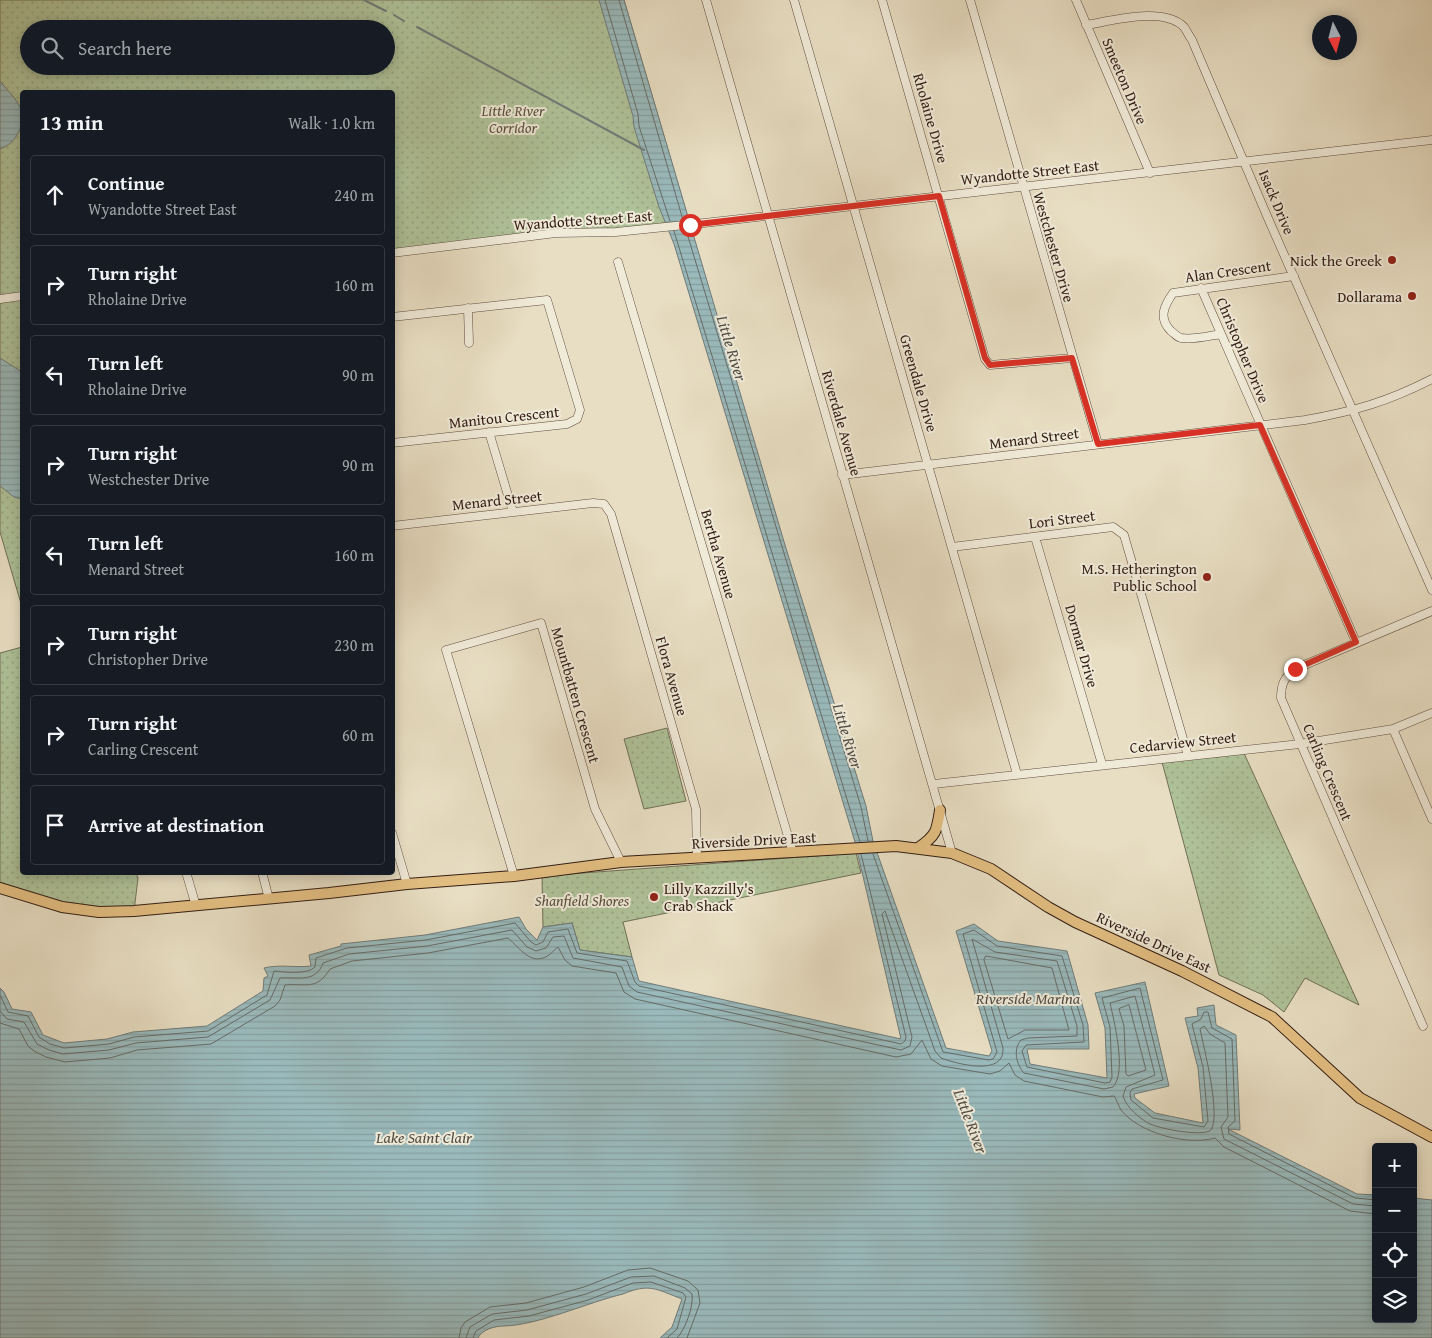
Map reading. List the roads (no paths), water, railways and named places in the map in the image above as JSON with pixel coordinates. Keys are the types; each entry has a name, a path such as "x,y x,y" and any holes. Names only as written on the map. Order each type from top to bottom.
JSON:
{"main road":[{"path":"918,848 933,836 937,830 940,810"},
{"name":"Riverside Drive East","path":"0,888 44,903 80,910 134,911 407,884 514,876 621,862 896,846 952,853 991,869 1048,907 1272,1017 1360,1098 1432,1137"},
{"path":"1086,920 1122,936 1149,955"}],"street":[{"name":"Riverdale Avenue","path":"706,0 842,475 934,784 952,853"},
{"name":"Greendale Drive","path":"794,0 1017,774"},
{"name":"Rholaine Drive","path":"882,0 985,358 990,365 1072,358"},
{"name":"Westchester Drive","path":"970,0 1022,186 1098,444"},
{"name":"Smeeton Drive","path":"1076,0 1150,172"},
{"name":"Isack Drive","path":"1086,25 1155,15 1174,21 1184,27 1192,40 1432,590"},
{"name":"Wyandotte Street East","path":"395,253 556,233 659,228 1432,140"},
{"name":"Bertha Avenue","path":"618,262 793,853"},
{"name":"Alan Crescent","path":"1221,334 1191,339 1178,337 1166,326 1162,314 1164,306 1173,293 1294,276"},
{"name":"Christopher Drive","path":"1201,288 1356,642"},
{"path":"0,299 20,296"},
{"name":"Manitou Crescent","path":"395,317 547,300 580,410 578,419 567,424 395,443"},
{"path":"468,308 469,343"},
{"name":"Menard Street","path":"842,475 1354,412 1400,395 1432,379"},
{"path":"490,432 513,512"},
{"name":"Menard Street","path":"395,526 593,503 604,504"},
{"name":"Flora Avenue","path":"604,504 611,514 696,809 697,858"},
{"name":"Lori Street","path":"952,547 1114,527 1124,535 1188,756"},
{"name":"Dormar Drive","path":"1035,537 1102,764"},
{"name":"Carling Crescent","path":"1423,1026 1300,744 1281,698 1281,685 1286,676 1295,669 1432,611"},
{"name":"Mountbatten Crescent","path":"514,876 446,650 541,623 595,809 621,862"},
{"name":"Cedarview Street","path":"934,784 1102,764 1300,744 1393,729 1432,713"},
{"path":"1393,729 1432,819"},
{"path":"395,844 407,884"},
{"path":"187,875 196,906"},
{"path":"263,875 269,899"}],"water":[{"name":"Lake Saint Clair","path":"599,0 624,0 785,545 866,806 873,841 946,1048 989,1056 992,1051 956,931 974,924 998,941 1067,951 1088,1025 1089,1049 1027,1049 1030,1064 1107,1078 1105,1028 1095,993 1145,982 1169,1086 1134,1094 1135,1098 1155,1113 1203,1123 1198,1068 1185,1018 1198,1016 1197,1008 1214,1005 1216,1025 1236,1035 1240,1130 1228,1129 1357,1194 1372,1195 1372,1323 1417,1323 1417,1198 1432,1200 1432,1338 660,1338 672,1327 682,1299 659,1290 646,1288 531,1322 492,1328 482,1333 478,1338 0,1338 0,988 12,1009 31,1012 43,1035 64,1043 107,1039 133,1032 207,1026 263,991 264,978 268,976 264,968 311,966 309,955 341,946 341,944 425,935 519,917 526,929 537,940 543,927 572,923 580,950 632,957 639,981 901,1039 855,842 674,244 659,207 634,127 633,116"},
{"path":"0,81 20,107 20,129 11,143 0,149"},
{"path":"0,358 20,371 20,498 14,497 0,486"}],"waterway":[{"path":"364,0 386,11"},
{"path":"394,15 404,21"},
{"path":"417,27 644,150"}],"place":[{"name":"Nick the Greek","path":"1392,260"},
{"name":"Dollarama","path":"1412,296"},
{"name":"M.S. Hetherington Public School","path":"1207,577"},
{"name":"Lilly Kazzilly's Crab Shack","path":"654,897"}],"park label":[{"name":"Little River Corridor","path":"513,118"},
{"name":"Shanfield Shores","path":"582,900"}],"water label":[{"name":"Little River","path":"732,348"},
{"name":"Little River","path":"848,736"},
{"name":"Riverside Marina","path":"1028,998"},
{"name":"Little River","path":"971,1121"}]}
